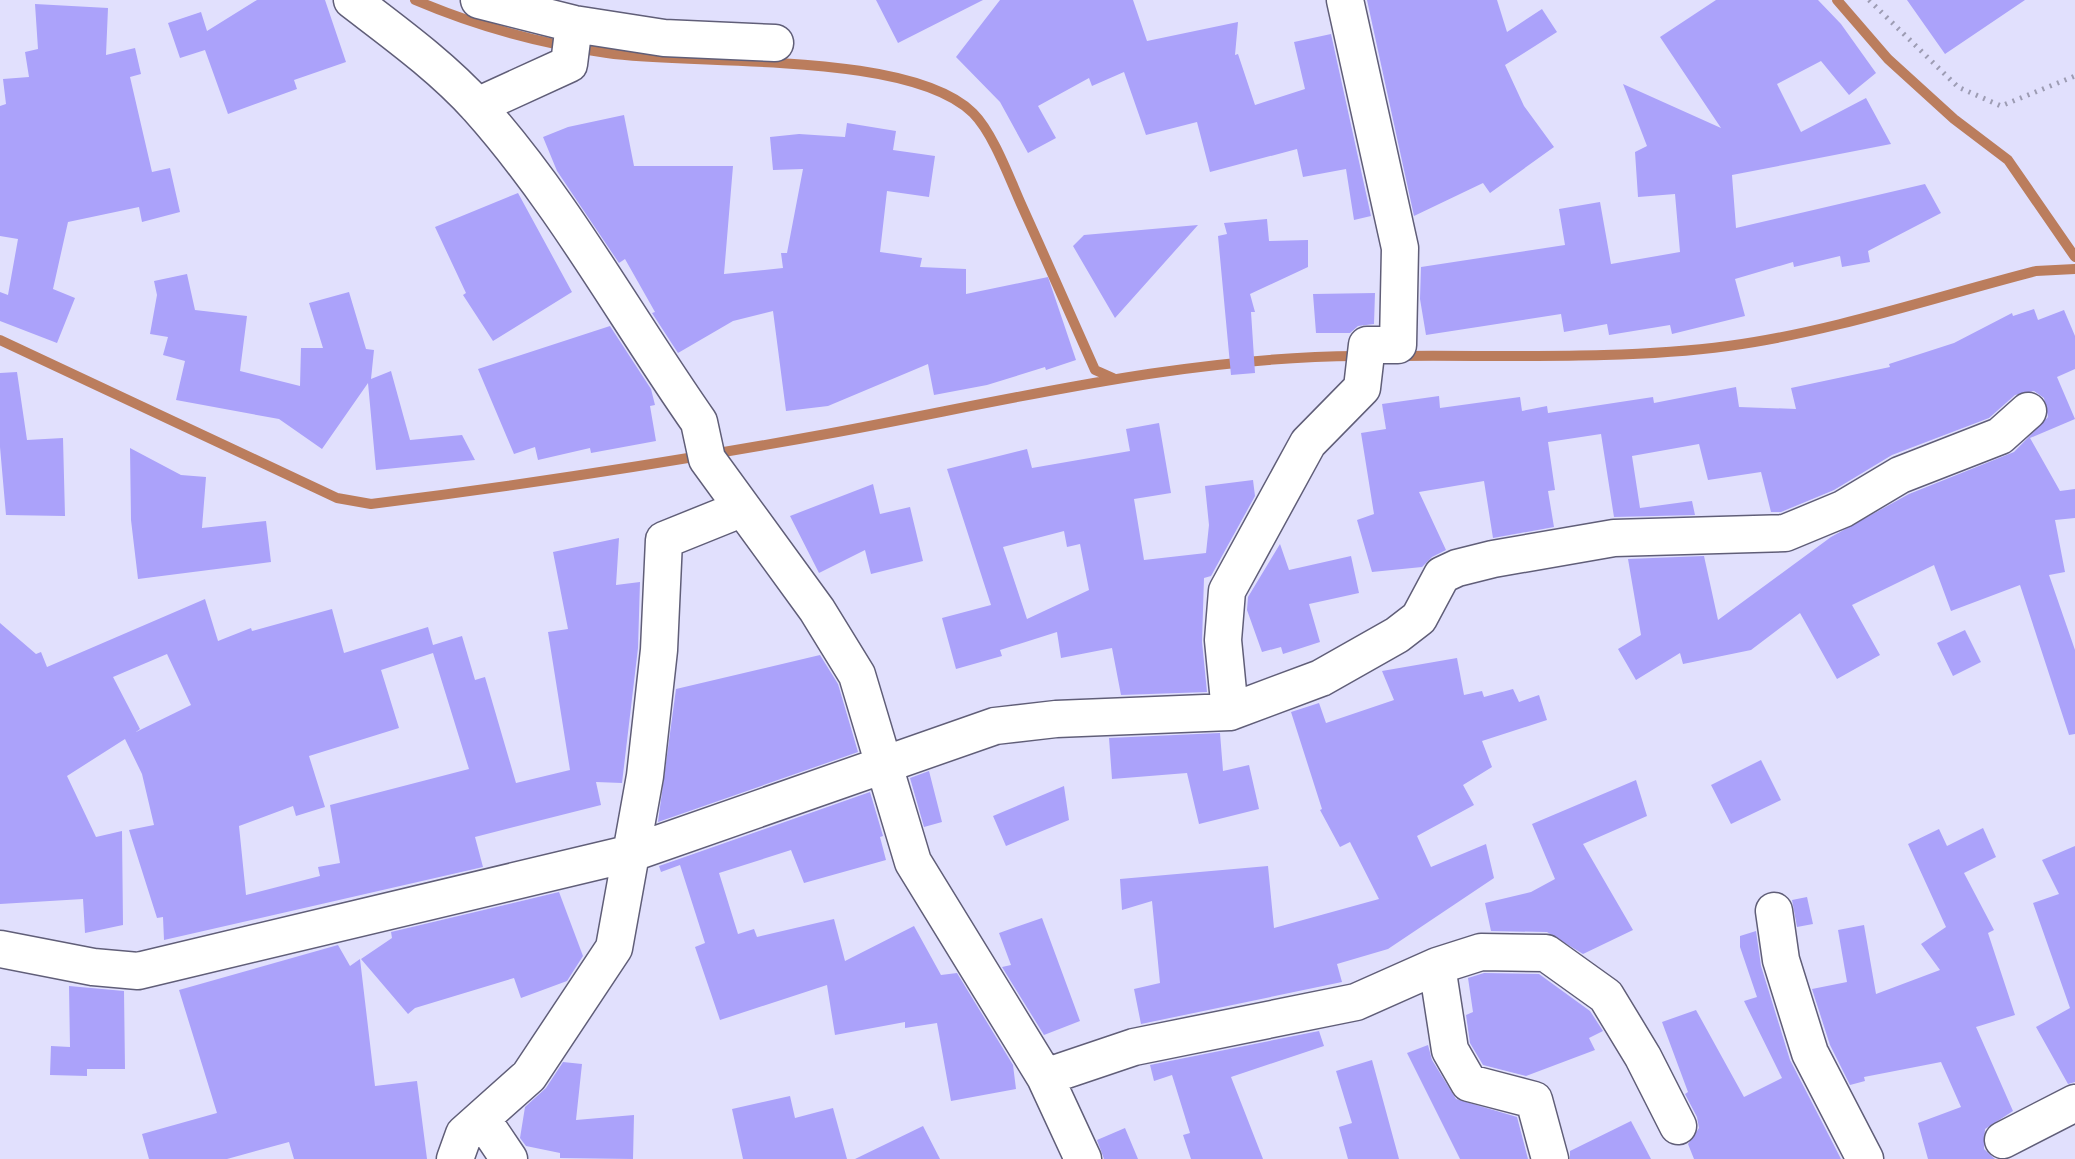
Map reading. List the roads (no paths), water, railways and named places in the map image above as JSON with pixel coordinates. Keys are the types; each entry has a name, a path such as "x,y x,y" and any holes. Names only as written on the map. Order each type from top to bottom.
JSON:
{"street":[{"path":"352,0 411,46 477,106 557,210 699,422 707,459 817,610 857,675 913,862 1045,1077 1083,1159"},
{"path":"479,0 574,24 664,38 775,43"},
{"path":"1230,712 1223,640 1227,591 1308,443 1362,388 1367,345 1398,345 1400,248 1345,0"},
{"path":"477,106 569,64 574,24"},
{"path":"0,949 93,967 138,971 632,853 995,726 1056,719 1230,712 1321,678 1397,635 1419,618 1442,575 1457,568 1614,538 1785,533 1843,509 1900,475 2000,436 2028,411"},
{"path":"455,1159 464,1134 529,1076 614,948 632,853 659,650 664,540 741,509"},
{"path":"1774,911 1781,960 1810,1053 1865,1159"},
{"path":"1045,1077 1134,1047 1356,1002 1437,966 1481,952 1546,953 1606,996 1643,1057 1678,1126"},
{"path":"1437,966 1450,1050 1469,1083 1534,1100 1550,1159"},
{"path":"2003,1140 2075,1103"},
{"path":"482,1119 509,1159"}],"waterway":[{"path":"415,0 461,18 558,45 645,57 799,64 852,70 901,79 943,93 973,113 994,143 1095,370 1113,378"},
{"path":"1837,0 1888,59 1954,119 2008,160 2075,257"},
{"path":"1398,356 1606,355 1728,346 1845,323 2036,271 2075,269"},
{"path":"0,340 337,498 371,504 544,481 717,453 1159,372 1291,358 1358,356"}]}
